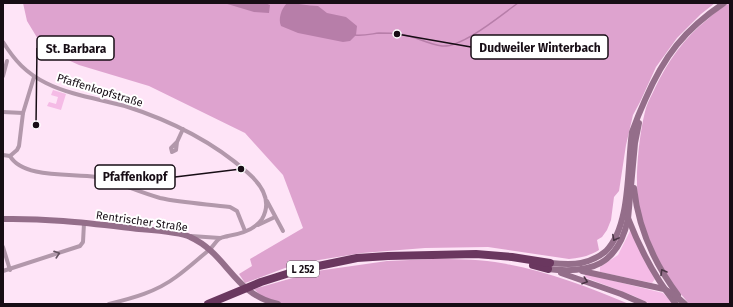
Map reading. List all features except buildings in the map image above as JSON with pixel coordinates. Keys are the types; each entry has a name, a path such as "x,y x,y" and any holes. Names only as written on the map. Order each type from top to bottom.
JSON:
{"highway":[{"name":"L 252","path":"208,304 238,291 299,270 357,258 463,254 549,266"}],"main road":[{"path":"549,266 580,263 592,260 606,251 613,243 622,222 632,132 659,70 675,46 696,24 724,3"},
{"path":"549,266 562,271 580,270 597,265 614,253 621,242 626,231 628,219 635,143 643,105"},
{"path":"633,176 638,212 647,241 662,272 685,304"},
{"path":"625,201 628,219 642,252 664,289 676,304"},
{"name":"Rentrischer Straße","path":"3,218 84,223 189,236 216,255 240,284 251,293 263,300 278,304"},
{"path":"549,266 644,304"},
{"path":"580,270 664,289 676,294 685,304"}],"street":[{"name":"Pfaffenkopfstraße","path":"3,42 13,58 34,77 62,89 125,106 183,129 222,151 260,184 265,197 283,231"},
{"path":"3,76 5,61 13,58"},
{"path":"10,156 17,150 20,142 23,114 34,77"},
{"path":"3,112 23,114"},
{"path":"177,142 183,129"},
{"path":"3,155 10,156 22,166 36,171 95,177 171,200 230,207 237,211 245,231"},
{"path":"255,226 261,220 265,212 265,197"},
{"path":"189,236 220,238 238,234 275,217"},
{"path":"3,272 80,246 83,242 84,223"},
{"path":"109,304 145,294 166,284 209,250 220,238"},
{"path":"3,247 10,270"}],"shaded area":[{"path":"23,3 715,3 701,14 677,38 656,67 633,115 626,145 619,191 614,197 611,220 607,230 602,237 597,240 599,250 592,254 569,259 488,247 425,248 362,253 319,260 285,268 245,283 239,274 252,266 250,259 303,228 283,175 245,133 149,86 79,65 44,49 27,21"},
{"path":"224,3 265,3 270,5 269,13 254,12"},
{"path":"287,3 318,6 327,13 346,17 357,26 356,35 350,41 343,42 298,33 281,26 281,14"},
{"path":"730,3 730,304 689,304 672,283 660,263 641,217 637,185 639,144 643,118 647,105 671,59 677,50 699,26 718,10"},
{"path":"53,90 66,94 61,110 47,106 49,102 56,104 58,97 51,95"},
{"path":"631,229 655,279 652,283 600,272 600,267 618,255"},
{"path":"464,259 512,265 580,285 629,304 269,304 254,289 317,271 387,261"},
{"path":"586,274 663,293 673,304 650,304 634,296 584,277"}],"waterway":[{"path":"355,35 379,33 397,34 411,36 437,45 450,45 460,42 481,30 518,3"}],"place":[{"name":"Dudweiler Winterbach","path":"397,34"},
{"name":"St. Barbara","path":"36,125"},
{"name":"Pfaffenkopf","path":"241,169"}]}
